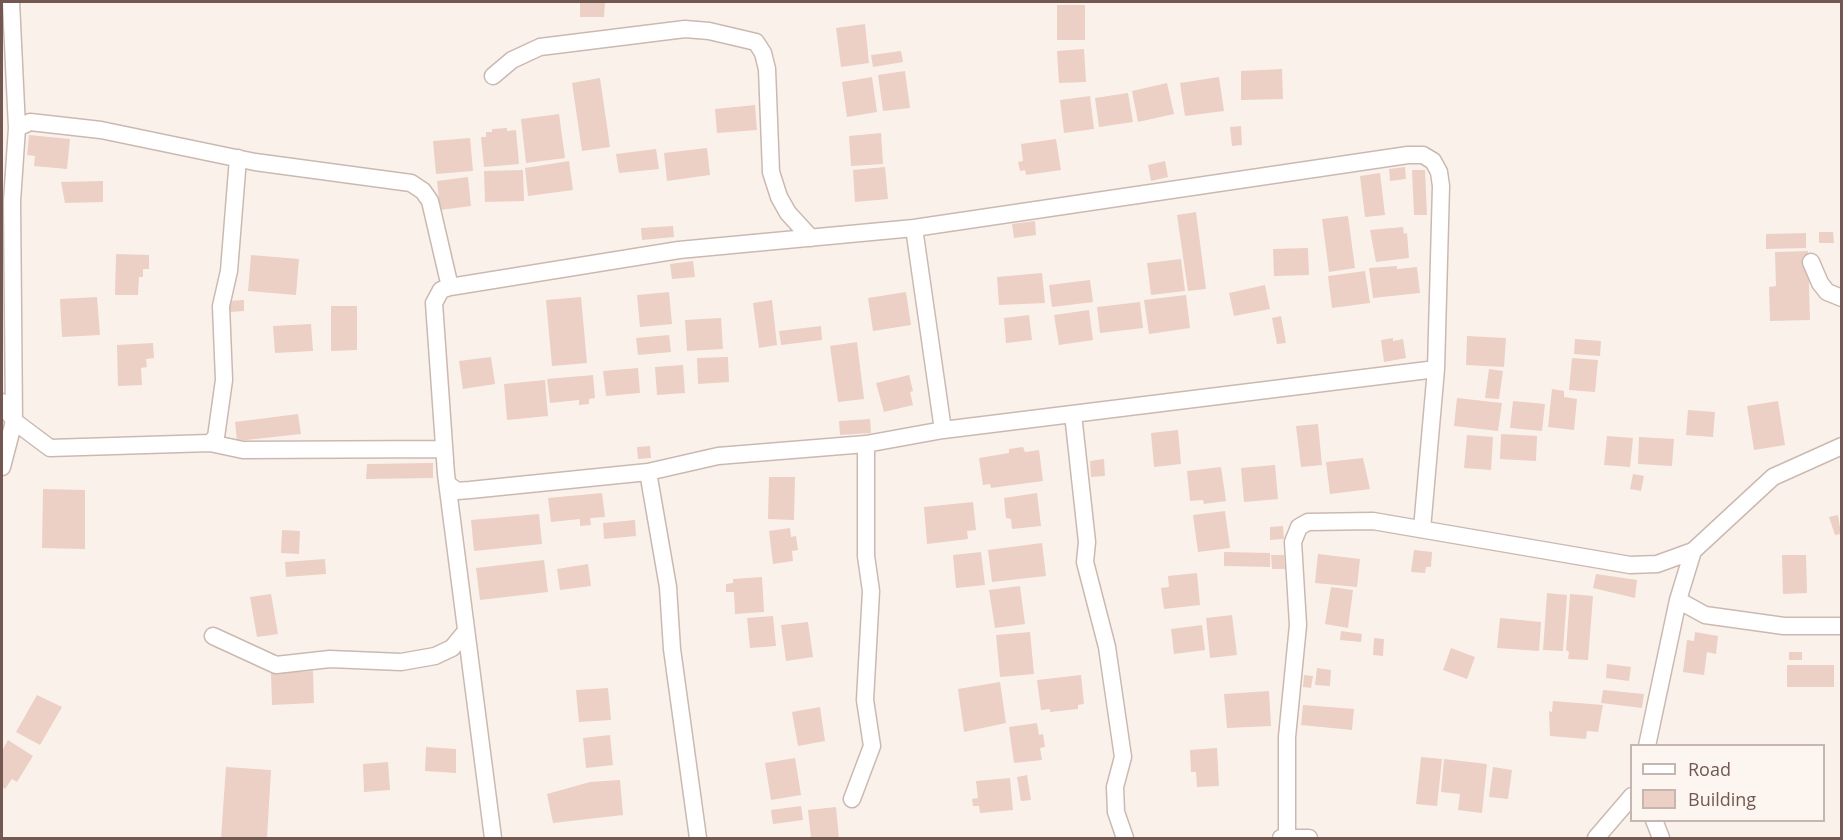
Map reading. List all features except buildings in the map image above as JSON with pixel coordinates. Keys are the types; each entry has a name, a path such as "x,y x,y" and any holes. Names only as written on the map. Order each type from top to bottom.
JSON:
{"street":[{"path":"2,467 14,422 12,201 8,164 17,128 11,2"},
{"path":"493,76 512,60 540,47 685,29 720,33 756,42 763,53 767,69 771,172 779,197 788,213 811,237"},
{"path":"2,36 13,56"},
{"path":"17,128 30,122 101,130 238,158 411,183 423,191 430,201 450,286"},
{"path":"493,838 444,449 434,303 441,290 450,286 679,250 914,228 1408,154 1423,155 1432,161 1439,172 1441,186 1436,369 1422,529"},
{"path":"210,443 216,437 224,381 221,306 230,271 238,158"},
{"path":"914,228 943,430"},
{"path":"1811,262 1820,283 1827,292 1842,298"},
{"path":"449,485 457,491 648,472 718,456 866,444 943,430 1436,369"},
{"path":"2,402 14,422 50,447 210,443 243,450 444,449"},
{"path":"1073,414 1087,542 1085,562 1107,647 1123,758 1115,787 1116,812 1125,838"},
{"path":"852,799 872,746 865,700 871,591 866,556 866,444"},
{"path":"1309,838 1284,838 1287,737 1298,625 1293,542 1299,527 1308,522 1373,521 1630,565 1657,564 1693,551 1773,477 1842,446"},
{"path":"648,472 668,587 672,649 698,838"},
{"path":"1647,744 1678,600 1693,551"},
{"path":"1678,600 1705,615 1784,626 1842,626"},
{"path":"213,636 276,665 330,659 401,662 435,656 452,648 466,631"},
{"path":"1596,838 1630,798"},
{"path":"1655,822 1661,838"}]}
